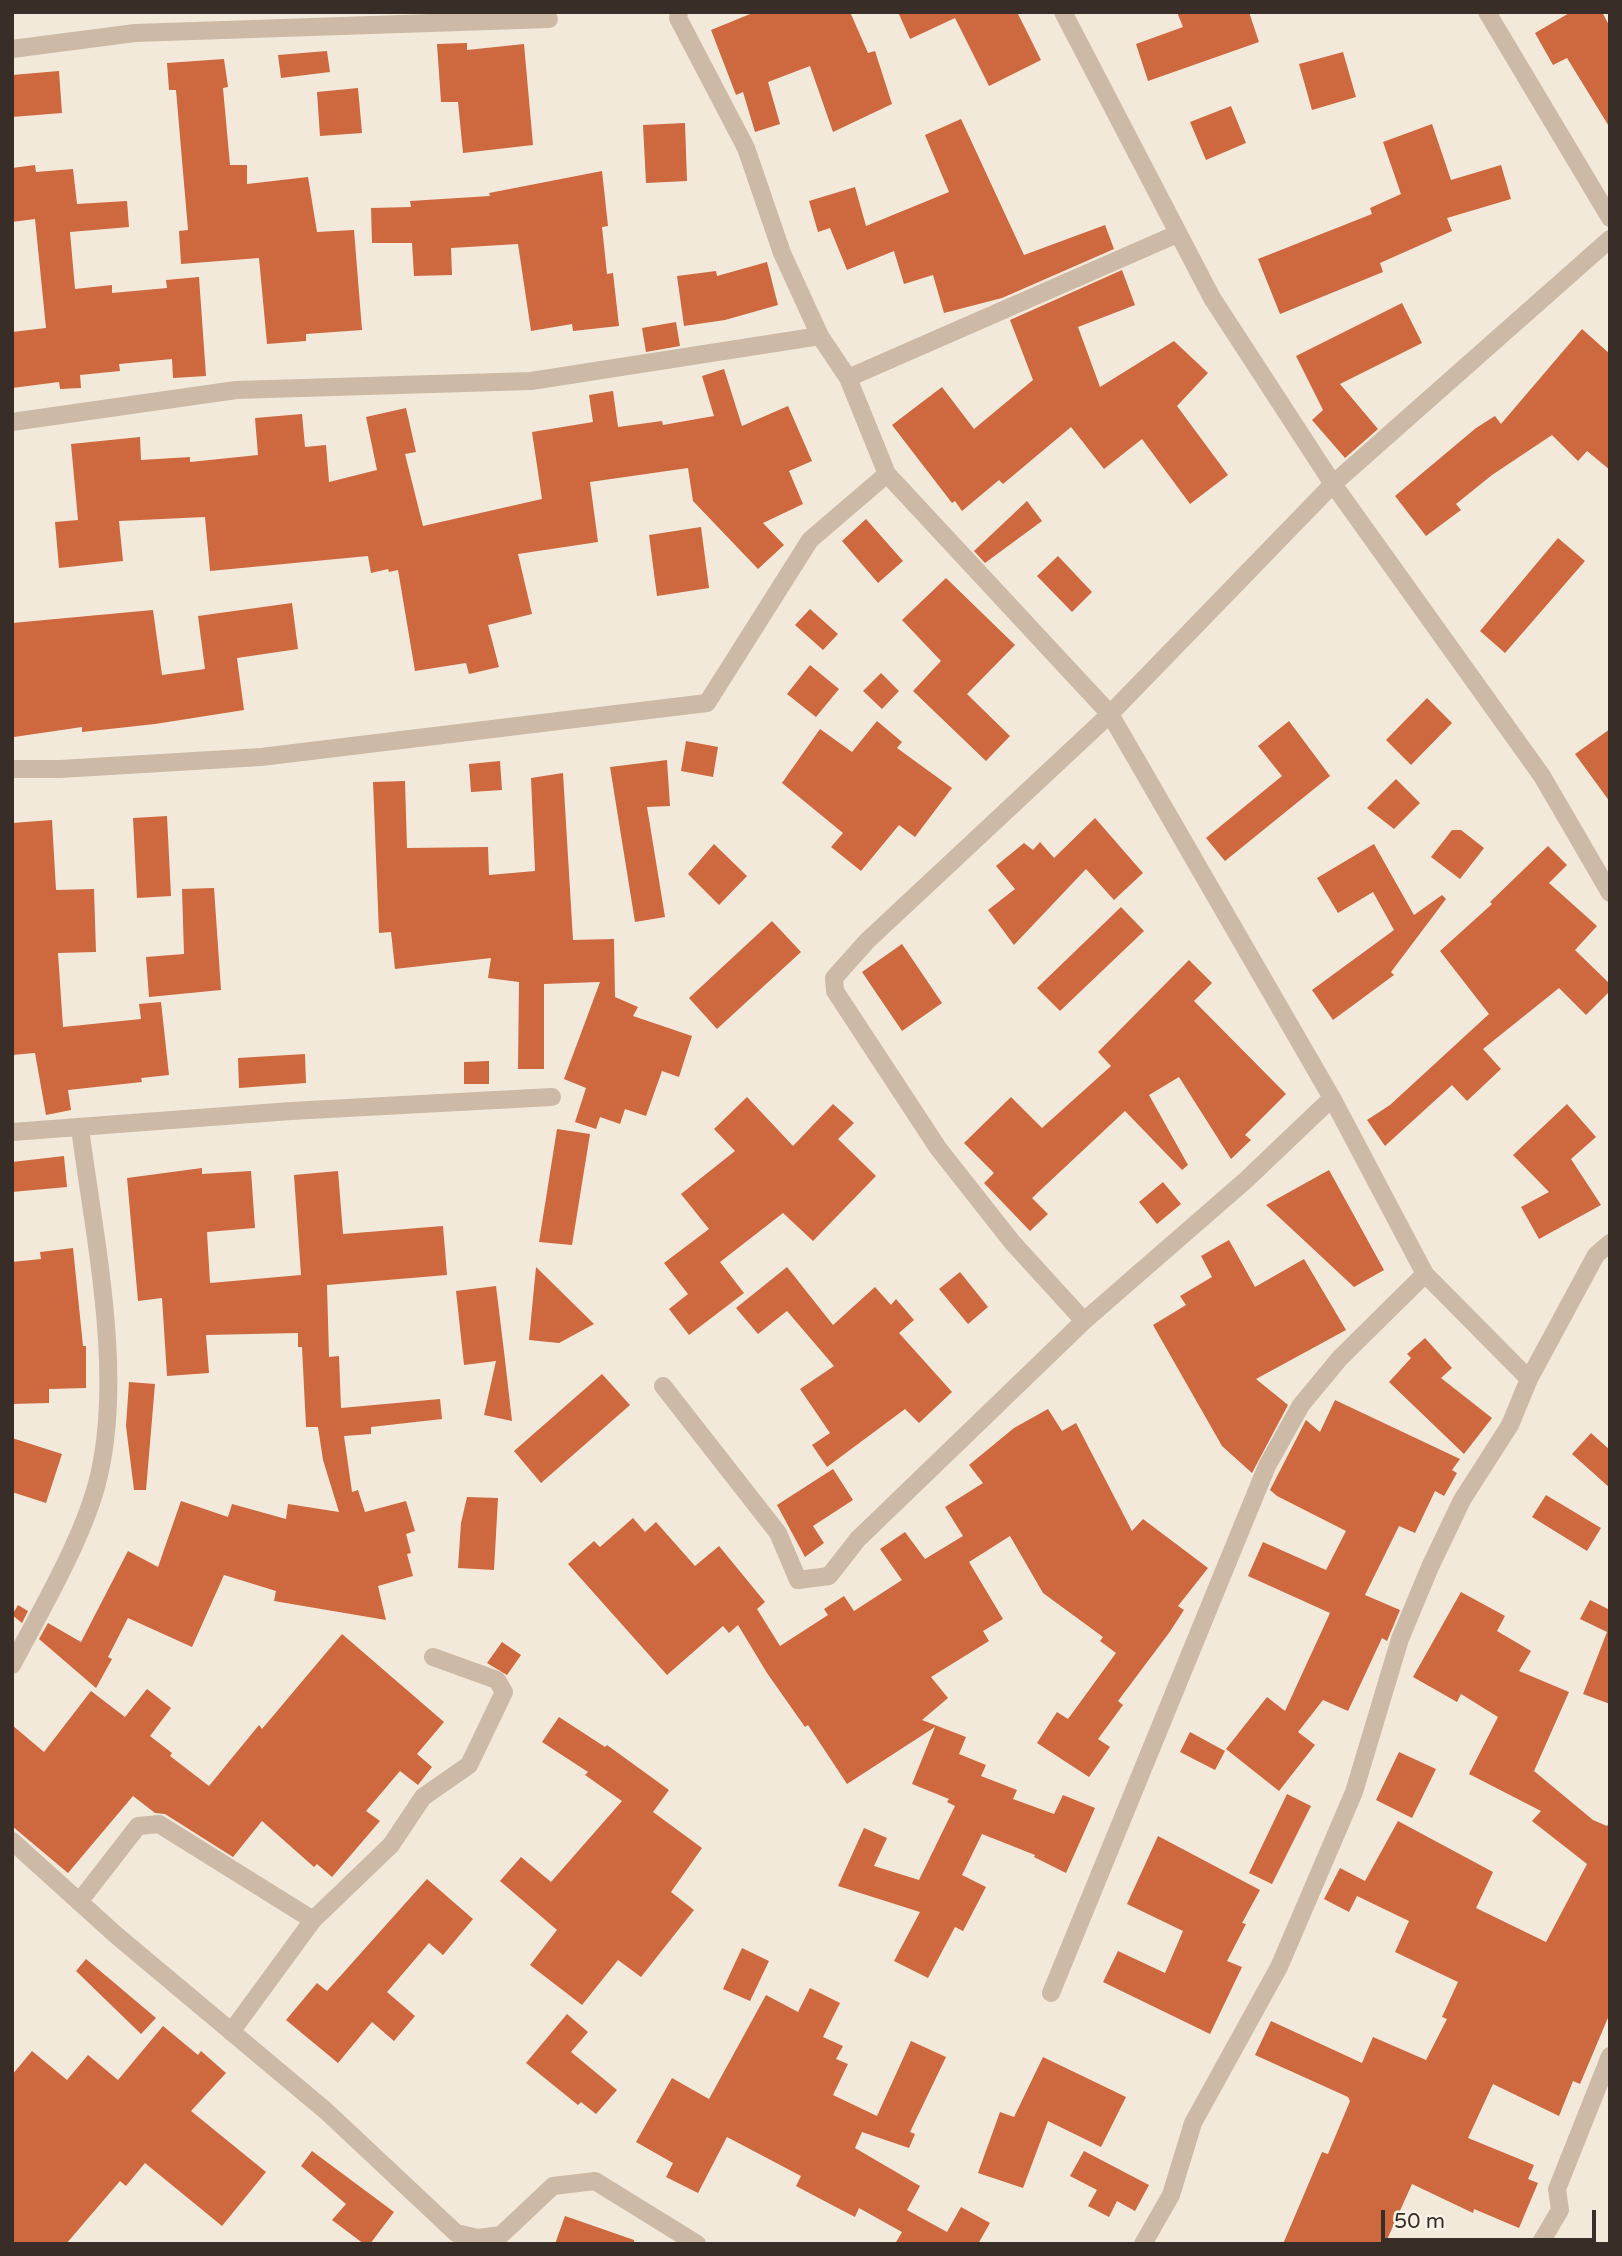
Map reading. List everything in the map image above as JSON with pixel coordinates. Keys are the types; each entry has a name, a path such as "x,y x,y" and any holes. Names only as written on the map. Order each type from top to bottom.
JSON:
{"street":[{"path":"679,12 678,18 746,148 782,253 820,336 848,378 887,474 1110,714 1332,1098 1424,1274 1529,1379"},
{"path":"1063,12 1212,298 1333,484 1542,776 1610,893"},
{"path":"1487,12 1610,218"},
{"path":"12,49 135,33 549,19"},
{"path":"848,378 1177,233"},
{"path":"1084,1321 1012,1242 938,1148 835,991 834,978 867,940 1110,714 1333,484 1610,239"},
{"path":"12,422 236,390 531,381 820,336"},
{"path":"12,769 60,769 261,757 707,704 810,540 887,474"},
{"path":"12,1132 291,1111 552,1097"},
{"path":"663,1386 778,1533 798,1580 829,1576 858,1539 1084,1321 1246,1180 1332,1098"},
{"path":"12,1665 79,1530 96,1488 107,1437 106,1332 80,1128"},
{"path":"1143,2244 1171,2195 1193,2123 1279,1967 1354,1792 1400,1639 1430,1567 1462,1500 1510,1424 1529,1379 1596,1255 1610,1242"},
{"path":"1051,1993 1267,1466 1301,1405 1340,1358 1424,1274"},
{"path":"232,2032 313,1920 391,1845 422,1797 469,1765 504,1692 497,1680 433,1657"},
{"path":"79,1902 138,1826 159,1824 313,1920"},
{"path":"12,1841 79,1902 326,2111 456,2233 478,2238 501,2235 553,2186 595,2181 697,2244"},
{"path":"1540,2244 1560,2210 1557,2189 1610,2056"}],"building":[{"path":"755,12 850,12 868,53 875,51 892,104 833,132 810,66 768,82 780,124 755,132 743,92 736,95 711,30"},
{"path":"898,12 1017,12 1041,60 989,86 955,18 910,39"},
{"path":"1177,12 1249,12 1259,42 1148,81 1136,44 1183,27"},
{"path":"1571,12 1602,12 1610,27 1610,128 1567,58 1553,65 1535,33"},
{"path":"467,43 467,50 524,44 533,145 463,153 458,102 441,102 437,44"},
{"path":"327,51 330,72 281,78 278,55"},
{"path":"1343,52 1356,97 1312,110 1299,64"},
{"path":"224,59 228,87 223,88 230,165 247,165 247,184 308,177 317,232 354,230 362,330 306,334 306,341 267,344 259,258 181,264 179,231 188,230 176,90 169,90 167,63"},
{"path":"59,71 62,113 12,117 12,75"},
{"path":"358,88 362,133 320,136 317,92"},
{"path":"1231,106 1246,143 1206,160 1190,122"},
{"path":"961,119 1024,255 1105,225 1114,249 1002,298 944,313 933,275 904,284 894,251 847,270 830,228 818,232 809,201 855,187 866,226 949,192 925,135"},
{"path":"685,123 687,181 646,183 643,125"},
{"path":"1432,124 1451,180 1501,165 1511,199 1447,218 1452,231 1380,263 1383,272 1280,314 1258,259 1372,214 1370,208 1401,194 1383,142"},
{"path":"35,165 36,172 73,169 77,204 127,201 129,227 70,232 75,289 112,285 112,293 167,288 166,280 199,277 206,376 173,378 172,359 119,364 120,371 80,375 81,388 60,389 59,382 12,388 12,332 46,328 35,219 12,222 12,168"},
{"path":"602,171 608,226 602,227 607,274 613,273 619,326 573,331 572,324 531,331 518,244 451,248 452,275 414,276 412,243 372,243 371,208 411,207 410,201 490,196 489,193"},
{"path":"767,262 778,305 725,320 684,326 677,276 716,271 717,276"},
{"path":"1122,270 1135,305 1078,327 1100,387 1174,341 1208,373 1177,406 1228,475 1190,504 1142,439 1104,469 1071,427 1003,484 999,480 962,511 955,501 952,503 892,425 942,387 974,429 1033,380 1010,320"},
{"path":"1402,303 1422,343 1340,384 1378,429 1345,458 1312,420 1323,410 1296,356"},
{"path":"676,322 680,346 646,352 642,328"},
{"path":"1582,329 1610,354 1610,470 1587,451 1578,461 1552,435 1492,475 1456,504 1461,510 1426,536 1395,496 1476,428 1495,416 1501,424"},
{"path":"724,369 742,426 788,406 812,461 789,471 803,504 763,523 784,545 758,569 693,501 688,468 590,482 598,542 518,554 532,614 488,625 499,667 469,674 466,663 415,671 398,570 371,573 368,556 210,571 205,517 119,521 123,561 59,568 55,522 78,520 71,444 140,437 141,460 190,457 190,462 258,455 255,418 302,414 305,447 326,445 329,482 377,470 366,417 406,408 416,452 405,454 423,526 542,499 532,432 593,422 589,395 613,391 618,427 662,421 663,425 714,416 702,376"},
{"path":"1027,501 1042,521 985,563 974,551"},
{"path":"866,519 903,561 878,583 842,541"},
{"path":"701,527 709,588 657,596 649,535"},
{"path":"1558,538 1585,561 1505,653 1480,631"},
{"path":"1058,556 1092,592 1072,612 1037,576"},
{"path":"946,578 1015,645 967,694 1010,736 986,761 913,691 941,661 902,620"},
{"path":"292,603 298,649 237,658 244,710 155,724 82,732 82,727 14,737 12,623 153,610 162,675 205,669 198,616"},
{"path":"810,609 838,634 823,650 795,625"},
{"path":"810,665 839,689 816,717 787,694"},
{"path":"881,673 899,691 882,709 863,691"},
{"path":"1427,698 1452,723 1411,765 1386,740"},
{"path":"877,721 902,742 897,748 952,788 915,837 899,825 861,871 831,847 843,833 782,783 820,729 852,752"},
{"path":"1289,721 1330,776 1225,861 1206,838 1282,776 1258,746"},
{"path":"1610,729 1610,802 1575,754"},
{"path":"686,741 718,747 713,777 681,771"},
{"path":"667,760 670,806 647,807 665,917 635,922 610,767"},
{"path":"500,761 502,790 471,792 469,764"},
{"path":"563,773 573,940 614,939 615,997 638,1007 633,1016 692,1036 679,1077 662,1071 646,1116 625,1109 620,1124 600,1117 596,1129 575,1122 586,1088 564,1079 600,982 544,984 544,1069 518,1069 519,982 488,978 491,958 395,969 391,932 379,933 373,782 405,781 407,848 488,847 489,875 535,871 531,778"},
{"path":"1396,779 1420,803 1394,829 1367,808"},
{"path":"167,816 171,896 137,898 133,818"},
{"path":"1095,818 1143,873 1114,900 1086,869 1014,945 988,910 1015,889 996,866 1024,843 1033,850 1040,842 1054,858"},
{"path":"52,820 56,890 94,889 96,952 58,953 63,1027 141,1019 139,1004 161,1002 169,1075 141,1078 142,1082 68,1090 71,1110 46,1115 35,1053 12,1055 12,823"},
{"path":"1452,830 1461,830 1484,848 1460,879 1431,857"},
{"path":"714,844 747,876 719,905 688,874"},
{"path":"1374,844 1414,915 1442,895 1446,899 1391,972 1394,975 1333,1020 1312,990 1394,930 1373,892 1338,913 1317,878"},
{"path":"1548,846 1567,865 1549,883 1597,926 1575,950 1610,984 1610,991 1586,1015 1559,988 1483,1049 1501,1069 1467,1101 1452,1085 1385,1146 1367,1120 1390,1105 1489,1014 1440,951 1492,904 1490,902"},
{"path":"214,888 221,990 149,997 146,957 184,954 182,889"},
{"path":"1121,907 1144,931 1060,1011 1037,988"},
{"path":"772,921 801,952 717,1029 689,998"},
{"path":"902,944 942,1003 902,1031 862,972"},
{"path":"1189,960 1212,983 1194,1001 1286,1094 1245,1135 1251,1140 1231,1159 1179,1077 1149,1095 1188,1165 1182,1170 1125,1111 1032,1198 1048,1214 1030,1231 984,1183 994,1173 964,1143 1011,1097 1042,1128 1111,1066 1098,1052"},
{"path":"305,1054 306,1083 239,1088 238,1058"},
{"path":"489,1061 489,1084 464,1084 464,1062"},
{"path":"747,1097 793,1146 833,1104 854,1123 838,1139 876,1176 813,1241 783,1213 720,1262 744,1293 689,1335 669,1309 688,1294 664,1263 709,1229 681,1194 735,1151 714,1129"},
{"path":"1567,1104 1596,1137 1571,1159 1601,1205 1539,1239 1521,1207 1549,1192 1513,1155"},
{"path":"557,1129 590,1134 572,1245 539,1242"},
{"path":"64,1156 67,1187 12,1192 12,1162"},
{"path":"202,1168 202,1174 251,1171 255,1228 207,1232 210,1283 301,1275 294,1175 338,1171 343,1234 443,1226 447,1275 327,1285 329,1357 339,1356 341,1408 440,1399 442,1419 371,1427 371,1434 344,1436 352,1492 358,1490 365,1512 406,1501 415,1531 406,1534 411,1553 407,1554 413,1576 378,1586 386,1620 274,1601 276,1591 224,1575 192,1647 128,1618 108,1657 112,1659 96,1688 39,1639 48,1623 81,1642 128,1551 158,1567 181,1501 228,1517 232,1504 286,1519 288,1504 339,1512 323,1460 318,1427 306,1427 302,1347 298,1347 298,1333 206,1335 209,1373 167,1376 162,1298 138,1301 127,1178"},
{"path":"1329,1170 1384,1270 1354,1287 1266,1205"},
{"path":"1163,1182 1181,1204 1157,1224 1139,1202"},
{"path":"1229,1240 1255,1287 1304,1259 1346,1330 1256,1379 1288,1405 1252,1473 1222,1446 1153,1325 1186,1305 1180,1296 1212,1277 1201,1256"},
{"path":"73,1248 83,1346 86,1346 86,1388 49,1389 49,1403 12,1404 12,1262 41,1259 40,1252"},
{"path":"536,1267 594,1324 559,1343 529,1340"},
{"path":"787,1267 833,1325 875,1287 891,1305 896,1299 914,1320 899,1333 952,1392 919,1423 905,1409 827,1467 812,1445 830,1433 800,1389 834,1366 787,1311 758,1334 736,1308"},
{"path":"960,1272 988,1307 968,1324 939,1289"},
{"path":"496,1286 512,1421 484,1415 496,1361 464,1365 456,1291"},
{"path":"1425,1338 1452,1368 1441,1378 1492,1418 1464,1454 1389,1382 1411,1358 1407,1354"},
{"path":"602,1374 630,1405 541,1483 514,1451"},
{"path":"129,1382 155,1384 146,1490 134,1490 126,1426"},
{"path":"1335,1400 1460,1459 1452,1470 1457,1473 1444,1496 1435,1491 1415,1533 1399,1526 1365,1595 1400,1610 1387,1641 1382,1638 1348,1711 1323,1700 1298,1732 1315,1745 1279,1791 1226,1749 1267,1697 1285,1711 1330,1613 1248,1576 1263,1542 1326,1570 1346,1531 1270,1490 1306,1420 1320,1432"},
{"path":"1048,1409 1062,1431 1076,1423 1132,1531 1143,1519 1208,1568 1178,1606 1184,1610 1169,1633 1118,1701 1123,1705 1098,1739 1110,1747 1089,1777 1037,1743 1057,1712 1068,1719 1116,1653 1100,1641 1103,1637 1043,1593 1010,1536 969,1562 1003,1619 983,1631 989,1641 931,1677 948,1698 922,1720 966,1737 959,1754 986,1765 981,1776 1017,1790 1013,1799 1054,1814 1063,1795 1095,1808 1066,1873 1034,1857 1035,1855 982,1834 962,1875 986,1887 963,1931 955,1927 928,1978 894,1961 920,1912 838,1886 864,1828 887,1838 874,1866 919,1880 955,1806 947,1802 949,1799 912,1784 935,1727 847,1784 808,1725 805,1727 767,1673 738,1625 729,1633 723,1626 667,1675 568,1564 594,1541 600,1547 633,1518 645,1532 656,1522 695,1566 719,1546 765,1602 757,1609 780,1646 828,1615 824,1609 844,1596 854,1611 902,1580 880,1549 905,1532 925,1559 963,1536 945,1507 983,1483 969,1465 1014,1428"},
{"path":"1591,1433 1610,1450 1610,1488 1572,1454"},
{"path":"12,1438 62,1454 46,1503 12,1492"},
{"path":"833,1469 853,1500 813,1526 824,1543 805,1557 777,1505"},
{"path":"1546,1495 1601,1528 1587,1551 1532,1517"},
{"path":"467,1497 498,1498 494,1570 458,1568 461,1523"},
{"path":"1461,1592 1505,1616 1497,1631 1531,1651 1519,1671 1569,1692 1534,1771 1593,1820 1607,1826 1610,1821 1610,2013 1580,2084 1573,2081 1559,2116 1493,2084 1468,2138 1534,2165 1528,2179 1538,2183 1519,2228 1474,2209 1473,2213 1412,2184 1385,2244 1283,2244 1322,2152 1328,2154 1350,2101 1348,2097 1255,2055 1271,2021 1362,2063 1373,2037 1426,2060 1447,2019 1442,2017 1458,1982 1395,1952 1409,1921 1357,1896 1349,1912 1324,1899 1340,1868 1365,1881 1398,1821 1493,1872 1476,1908 1546,1942 1587,1864 1532,1821 1541,1811 1469,1774 1498,1717 1461,1694 1457,1702 1413,1677"},
{"path":"1590,1600 1610,1610 1610,1704 1583,1694 1607,1632 1580,1619"},
{"path":"18,1605 28,1611 22,1623 12,1615"},
{"path":"342,1634 444,1722 417,1754 432,1767 418,1785 400,1771 366,1811 380,1821 332,1877 317,1864 314,1867 262,1821 233,1857 165,1814 155,1813 133,1796 68,1873 12,1826 12,1725 44,1752 91,1691 125,1717 147,1689 171,1708 150,1736 172,1753 170,1756 209,1786 259,1725 262,1729"},
{"path":"502,1642 521,1655 507,1675 487,1663"},
{"path":"559,1717 605,1747 607,1745 669,1790 653,1812 702,1848 671,1892 694,1910 641,1977 618,1960 582,2005 530,1965 557,1930 500,1881 521,1857 551,1882 622,1801 585,1775 588,1772 542,1742"},
{"path":"1190,1732 1225,1751 1215,1770 1180,1752"},
{"path":"1399,1752 1436,1769 1412,1818 1376,1800"},
{"path":"1287,1794 1311,1806 1272,1884 1249,1873"},
{"path":"1158,1836 1260,1890 1242,1923 1246,1924 1227,1961 1242,1967 1210,2034 1103,1982 1118,1951 1165,1973 1183,1931 1127,1904"},
{"path":"427,1879 473,1919 443,1955 429,1943 387,1992 415,2016 394,2041 372,2022 338,2063 286,2020 317,1983 327,1991"},
{"path":"742,1948 769,1961 750,2001 723,1989"},
{"path":"86,1959 156,2018 141,2034 76,1971"},
{"path":"810,1988 840,2003 823,2037 843,2046 836,2059 848,2064 833,2095 877,2116 911,2041 946,2057 910,2132 915,2134 909,2148 862,2132 855,2148 920,2186 907,2210 947,2232 961,2207 990,2223 978,2244 895,2244 902,2232 859,2208 855,2217 796,2186 801,2176 727,2137 698,2193 666,2177 673,2163 636,2142 672,2078 709,2099 766,1995 798,2012"},
{"path":"567,2014 588,2032 571,2052 617,2090 596,2114 581,2102 578,2105 526,2063"},
{"path":"163,2026 198,2055 201,2051 226,2073 191,2111 266,2172 222,2226 145,2163 126,2186 120,2181 66,2244 12,2244 12,2075 32,2051 67,2080 88,2055 118,2080"},
{"path":"1043,2057 1126,2097 1101,2147 1048,2121 1023,2188 978,2173 1000,2112 1014,2117"},
{"path":"312,2151 394,2212 370,2244 364,2244 332,2220 346,2204 301,2166"},
{"path":"1084,2151 1149,2185 1135,2211 1117,2201 1109,2217 1088,2206 1097,2190 1070,2176"},
{"path":"565,2216 634,2240 634,2244 555,2244"}]}
